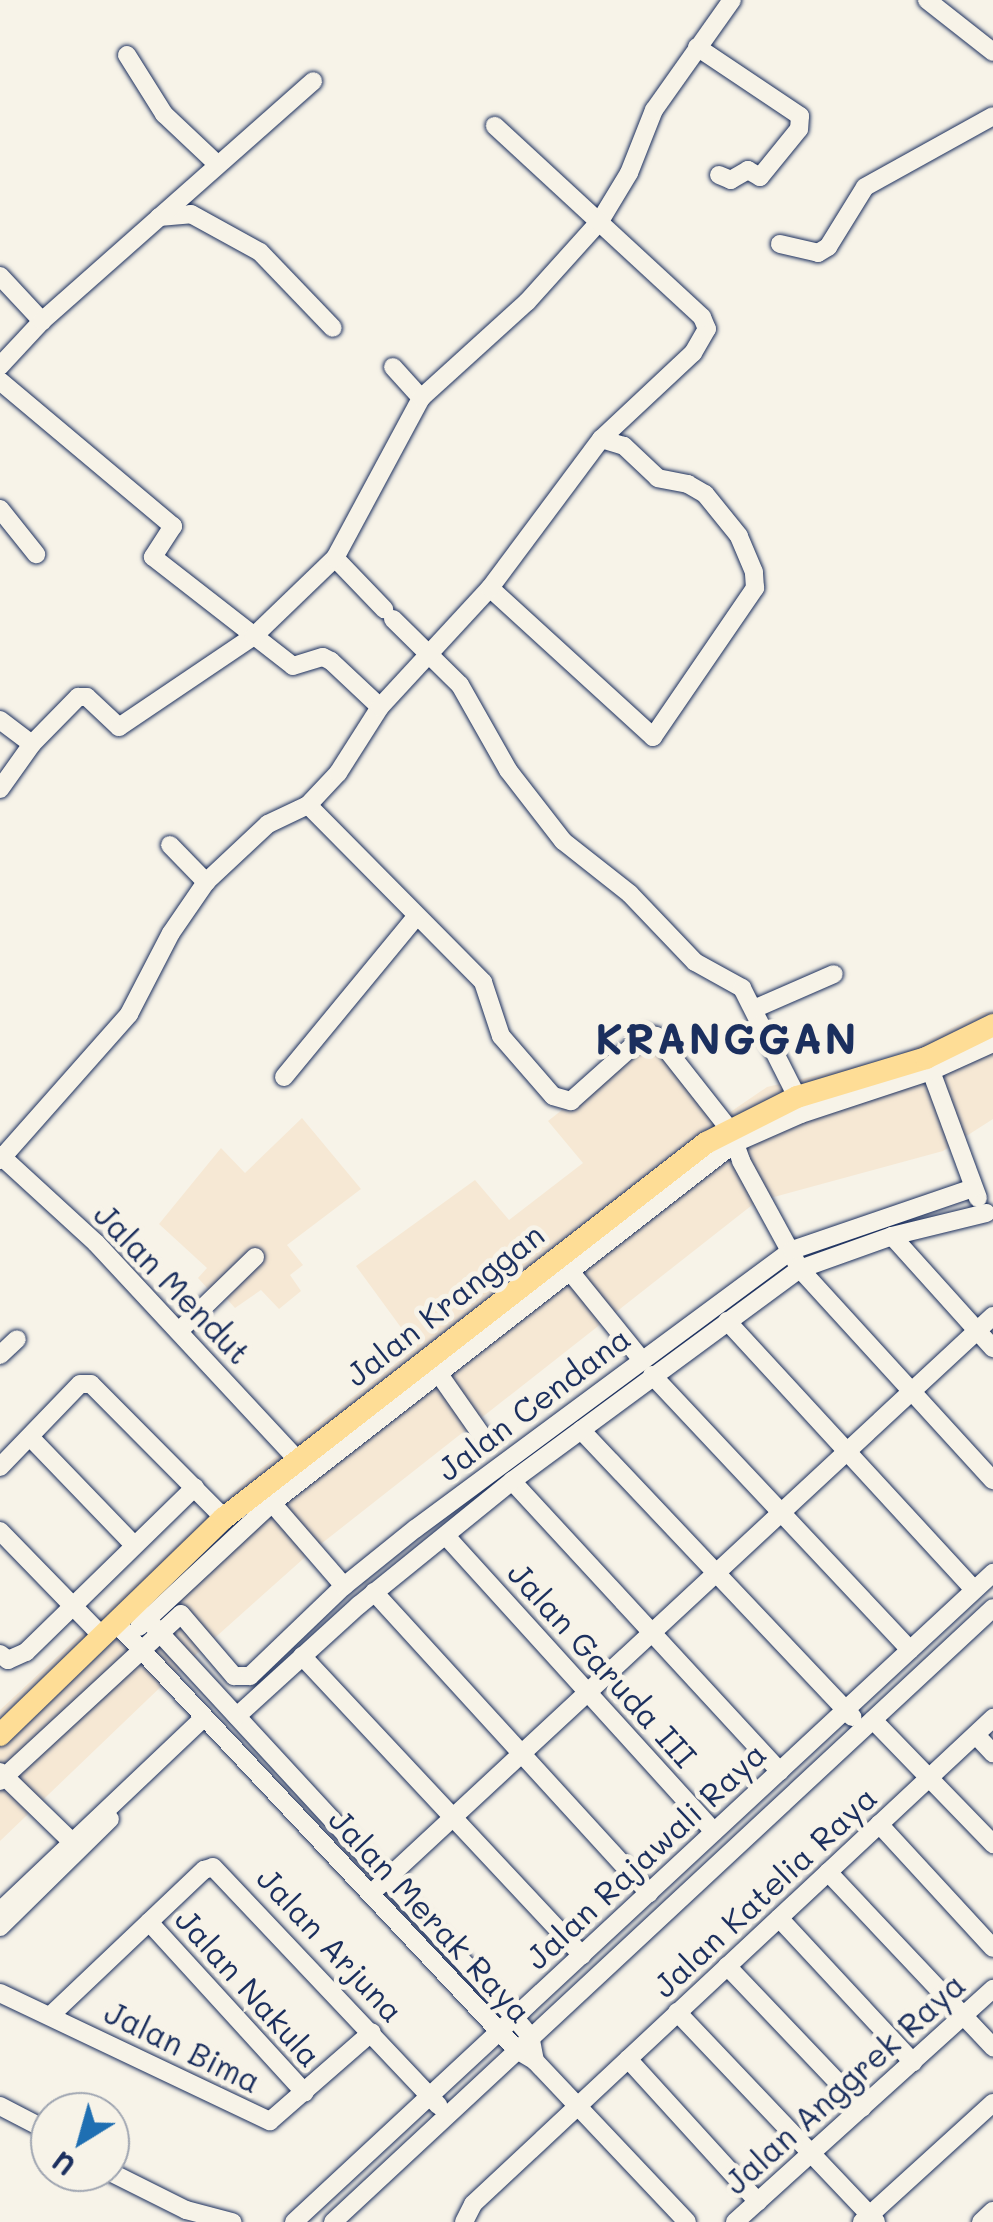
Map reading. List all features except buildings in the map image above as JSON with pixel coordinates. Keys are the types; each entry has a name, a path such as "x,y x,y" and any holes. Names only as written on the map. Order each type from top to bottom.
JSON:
{"main road":[{"name":"Jalan Kranggan","path":"0,1735 147,1619 224,1518 296,1458 434,1367 668,1173 798,1097 929,1064 993,1025"}],"street":[{"path":"0,789 32,744 82,696 119,727 254,636 335,558 421,398 527,302 600,221 628,174 654,110 732,0"},
{"path":"928,0 993,52"},
{"path":"697,48 800,116 799,128 760,176 748,170 730,180 719,175"},
{"path":"127,55 164,114 216,163"},
{"path":"0,366 42,321 313,81"},
{"path":"780,244 818,253 828,247 864,187 993,116"},
{"path":"1,1158 128,1014 172,933 206,882 268,824 308,805 338,773 380,706 490,588 602,439 692,353 707,330 702,317 495,126"},
{"path":"158,217 190,214 260,252 299,288 333,328"},
{"path":"0,276 42,321"},
{"path":"393,367 421,398"},
{"path":"0,381 173,526 152,557 293,666 323,658 331,661 380,706"},
{"path":"490,588 652,737 755,588 754,572 740,536 706,494 688,484 658,478 624,446 602,439"},
{"path":"0,509 36,554"},
{"path":"335,558 460,685 508,770 563,841 630,894 696,962 742,988 798,1097"},
{"path":"0,720 32,744"},
{"path":"308,805 415,918 483,982 502,1036 553,1096 571,1101 650,1034 732,1136 800,1269 910,1394 993,1480"},
{"path":"170,844 206,882"},
{"path":"284,1077 415,918"},
{"path":"754,1009 834,974"},
{"path":"70,1840 2,1776 122,1637 147,1619 272,1503 434,1367 569,1270 732,1136 993,1043"},
{"path":"237,1716 374,1592 512,1481 800,1269 892,1236 990,1216 973,1188 929,1064"},
{"name":"Jalan Mendut","path":"1,1158 96,1243 296,1458"},
{"name":"Jalan Cendana","path":"147,1619 180,1614 234,1676 247,1677 344,1586 640,1359 792,1250 973,1188"},
{"path":"892,1236 993,1348"},
{"path":"180,1331 255,1257"},
{"path":"569,1270 640,1359"},
{"path":"371,1893 993,1316"},
{"path":"726,1321 974,1590"},
{"path":"0,1355 17,1339"},
{"path":"434,1367 480,1434"},
{"path":"652,1375 910,1650"},
{"path":"0,1467 80,1384 91,1384 224,1518"},
{"path":"582,1430 845,1710 869,1724 931,1776 993,1844"},
{"path":"30,1436 134,1545"},
{"path":"512,1481 780,1772"},
{"path":"2,1656 26,1652 195,1487"},
{"path":"272,1503 344,1586"},
{"name":"Jalan Merak Raya","path":"0,1531 74,1606 122,1637 198,1728 508,2024"},
{"name":"Jalan Garuda III","path":"446,1536 714,1832"},
{"name":"Jalan Rajawali Raya","path":"294,2222 993,1573"},
{"path":"374,1592 523,1750 649,1893"},
{"path":"332,2222 993,1608"},
{"name":"Jalan Merak Raya","path":"147,1619 387,1879 576,2107"},
{"path":"302,1656 582,1956"},
{"name":"Jalan Katelia Raya","path":"464,2222 474,2204 993,1718"},
{"path":"0,1912 70,1840 198,1728"},
{"path":"0,1927 198,1728"},
{"path":"976,1734 993,1753"},
{"path":"879,1824 993,1948"},
{"name":"Jalan Arjuna","path":"50,2015 204,1870 219,1868 448,2116"},
{"path":"828,1872 993,2047"},
{"path":"779,1918 913,2062"},
{"name":"Jalan Nakula","path":"149,1922 305,2093"},
{"path":"727,1966 862,2108"},
{"name":"Jalan Anggrek Raya","path":"735,2222 993,1990"},
{"name":"Jalan Bima","path":"0,1993 261,2118 274,2120 372,2032"},
{"path":"678,2012 869,2219 993,2103"},
{"path":"628,2059 758,2202"},
{"path":"0,2106 30,2122"},
{"path":"576,2107 687,2222"},
{"path":"130,2184 183,2216 232,2222"},
{"path":"981,2222 993,2211"}],"shaded area":[{"path":"983,1012 993,1012 993,1119 943,1151 756,1202 312,1551 171,1677 0,1841 0,1710 249,1478 416,1348 356,1266 475,1180 509,1220 583,1163 548,1121 656,1036 720,1119 767,1087 895,1057"},
{"path":"302,1118 361,1189 287,1245 303,1265 290,1275 301,1291 279,1309 261,1290 235,1308 226,1298 219,1301 198,1278 207,1268 159,1224 221,1148 245,1173"}],"district":[{"name":"KRANGGAN","path":"727,1038"}]}
